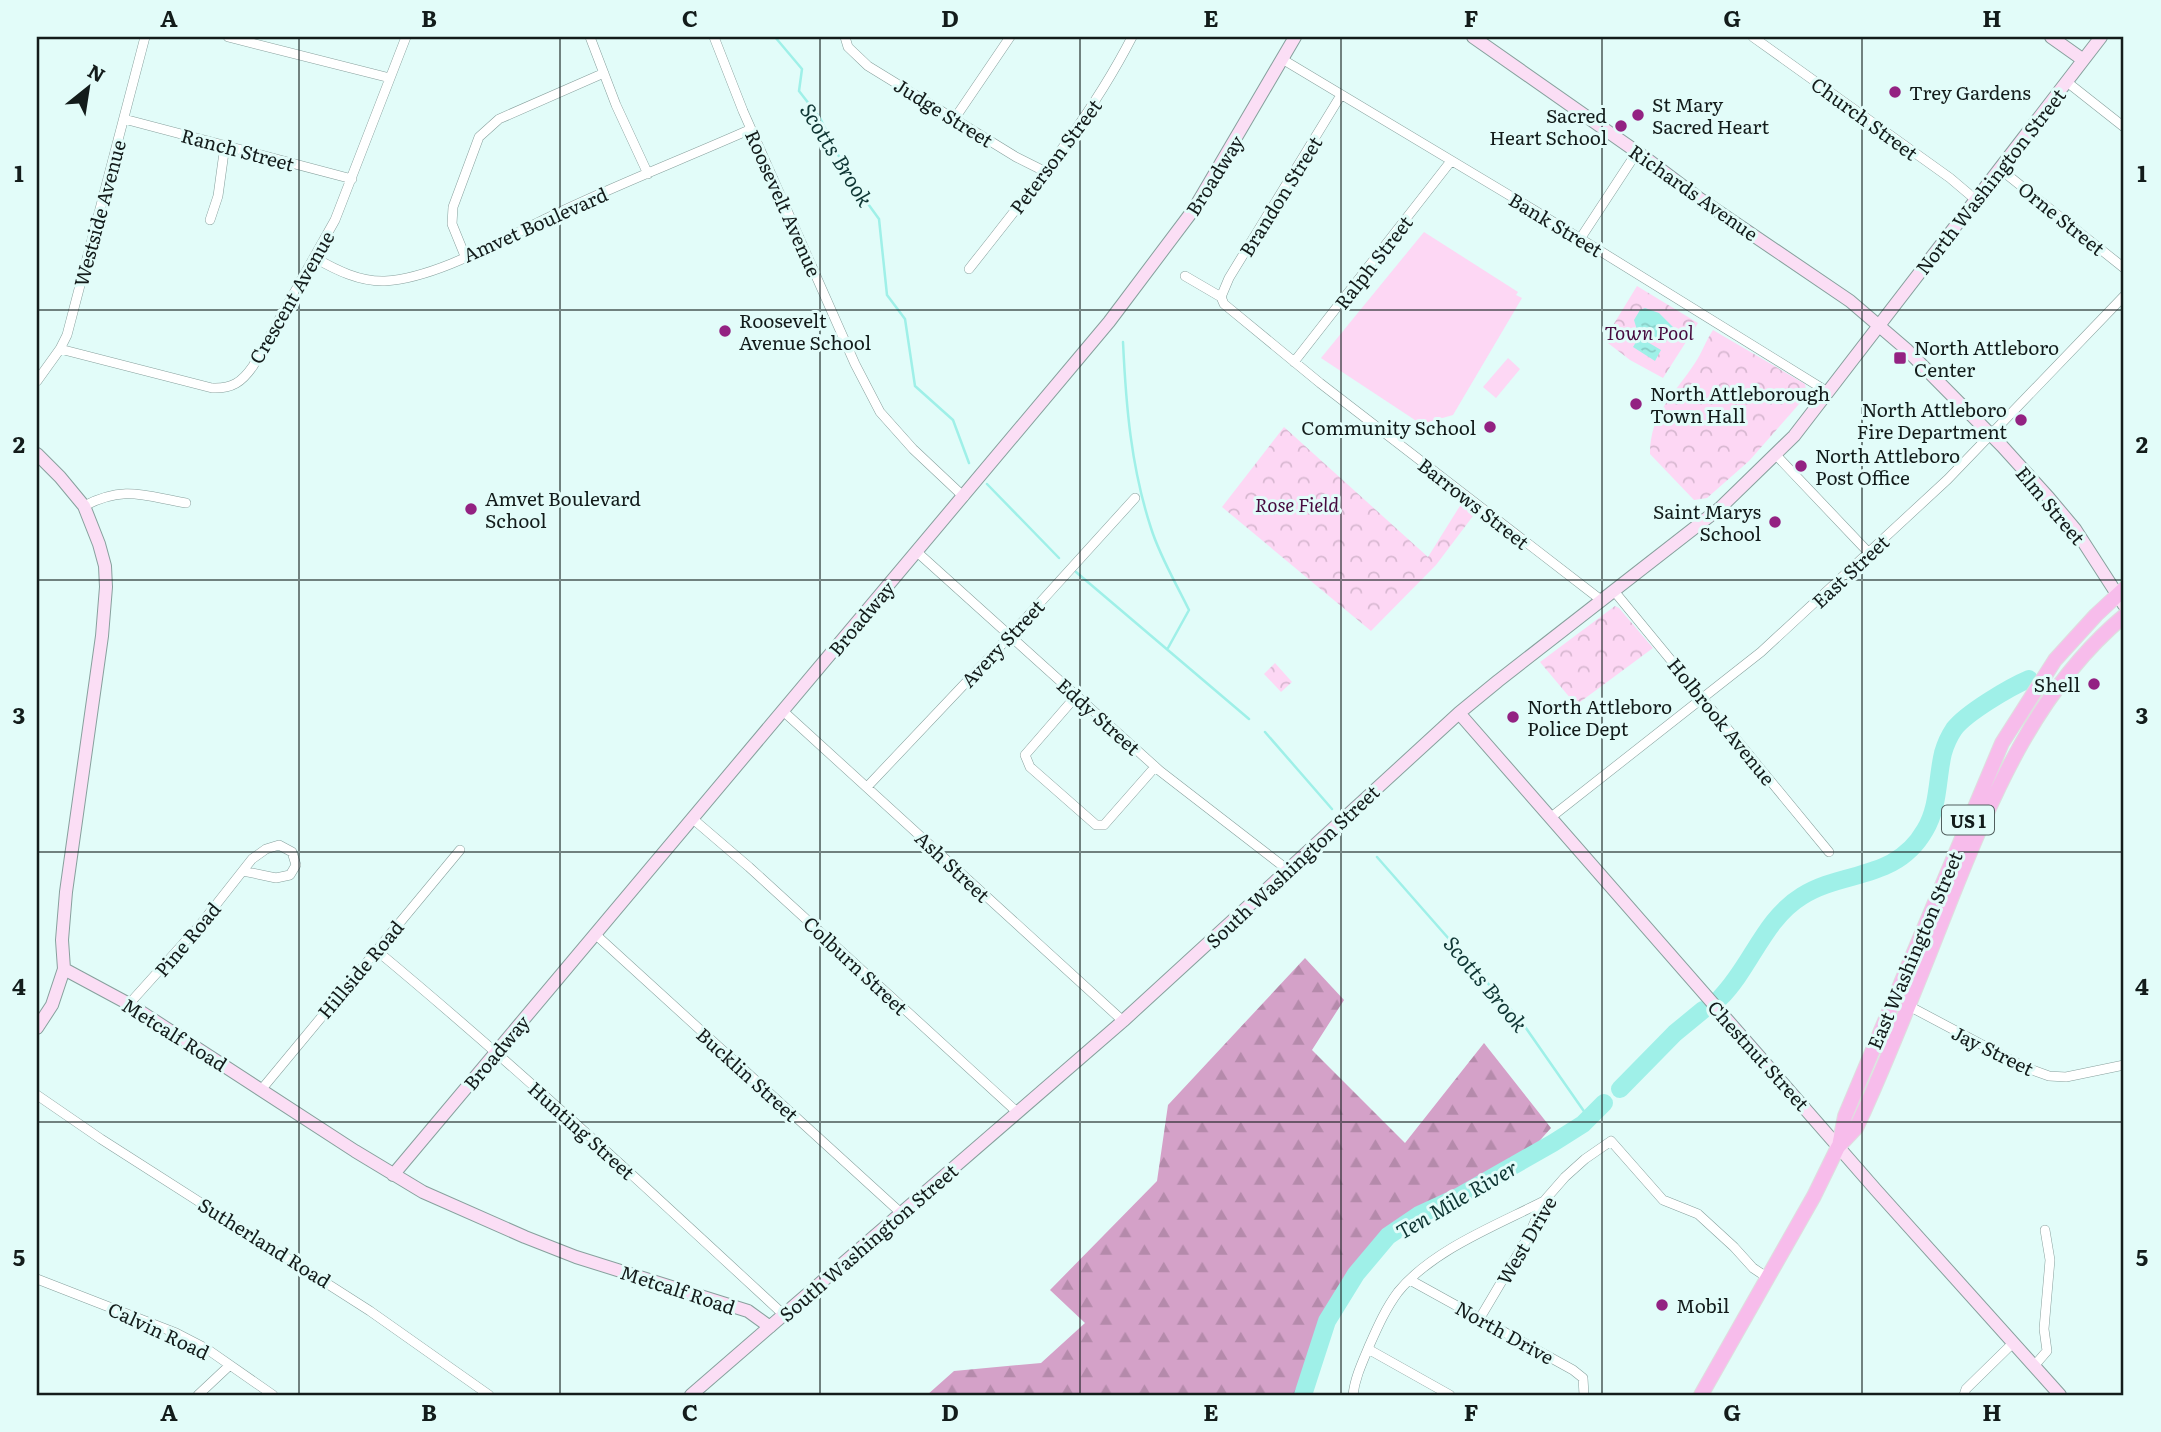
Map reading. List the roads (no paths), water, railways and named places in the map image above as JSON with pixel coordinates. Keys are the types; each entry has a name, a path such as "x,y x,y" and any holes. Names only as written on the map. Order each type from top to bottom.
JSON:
{"main road":[{"name":"East Washington Street","path":"1701,1395 1814,1196 1838,1147 1844,1116 2002,743 2055,660 2078,634 2122,597"},
{"name":"East Washington Street","path":"1838,1147 1856,1128 1864,1111 1983,819 2010,761 2069,673 2124,616"}],"street":[{"name":"Westside Avenue","path":"37,381 60,349 70,323 145,37"},
{"path":"228,37 390,78"},
{"name":"Crescent Avenue","path":"60,349 212,387 233,386 247,375 335,219 406,37"},
{"path":"590,37 616,105 648,174"},
{"name":"Roosevelt Avenue","path":"713,37 751,130 854,361 880,412 913,449 964,497"},
{"name":"Judge Street","path":"845,37 848,47 868,66 1016,157 1044,171"},
{"path":"955,118 1010,37"},
{"name":"Peterson Street","path":"968,269 1044,171 1108,82 1132,37"},
{"name":"Broadway","path":"393,1175 1109,322 1168,247 1221,165 1295,37"},
{"name":"Richards Avenue","path":"1473,37 1637,152 1700,200 1850,301 1879,325"},
{"name":"Church Street","path":"1753,37 1950,178 1976,200"},
{"path":"2051,37 2082,59"},
{"name":"North Washington Street","path":"1879,325 2101,37"},
{"name":"Bank Street","path":"1282,59 1828,392"},
{"path":"465,256 452,224 453,207 474,148 484,130 499,119 604,73"},
{"path":"2067,82 2124,127"},
{"name":"Brandon Street","path":"1221,297 1229,278 1341,94"},
{"name":"Ranch Street","path":"124,119 352,179"},
{"name":"Amvet Boulevard","path":"315,258 353,276 381,281 418,275 751,130"},
{"path":"210,220 218,196 225,145"},
{"path":"1580,239 1637,152"},
{"name":"Ralph Street","path":"1294,362 1451,162"},
{"name":"Orne Street","path":"2000,169 2124,268"},
{"name":"Barrows Street","path":"1185,276 1221,297 1224,304 1294,362 1601,600"},
{"name":"East Street","path":"1550,818 1761,652 1948,479 2124,296"},
{"name":"South Washington Street","path":"691,1395 1122,1021 1460,713 1720,508 1794,436 1879,325"},
{"name":"Elm Street","path":"1879,325 1906,348 1991,435 2075,529 2122,597"},
{"path":"37,454 84,506 105,566 106,587 102,636 66,892 62,940 64,969 52,1005 37,1028"},
{"path":"1776,455 1869,553"},
{"path":"84,506 112,493 128,492 187,503"},
{"name":"Avery Street","path":"867,787 1135,498"},
{"name":"Eddy Street","path":"917,552 1155,767 1288,870"},
{"name":"Holbrook Avenue","path":"1614,591 1829,852"},
{"path":"1077,695 1025,755 1030,767 1096,825 1104,825 1155,767"},
{"name":"Ash Street","path":"783,711 1122,1021"},
{"name":"Chestnut Street","path":"1460,713 1838,1147 2060,1395"},
{"name":"Colburn Street","path":"694,819 1017,1112"},
{"name":"Pine Road","path":"129,1004 200,925 252,859 265,849 279,845 292,852 296,865 290,875 276,878 243,871"},
{"name":"Hillside Road","path":"261,1090 460,850"},
{"name":"Bucklin Street","path":"595,934 901,1213"},
{"name":"Hunting Street","path":"376,950 496,1052 784,1315"},
{"name":"Metcalf Road","path":"64,969 129,1004 393,1175 424,1192 576,1257 748,1311 770,1327"},
{"name":"Jay Street","path":"1908,1005 2012,1060 2049,1076 2066,1077 2124,1065"},
{"name":"Sutherland Road","path":"37,1095 370,1311 489,1395"},
{"name":"West Drive","path":"1480,1318 1528,1237 1544,1201 1575,1168 1611,1141 1663,1200 1698,1214 1753,1268 1768,1278"},
{"path":"1353,1395 1354,1383 1383,1315 1399,1291 1443,1255 1490,1227 1544,1201"},
{"path":"2034,1366 2047,1352 2045,1329 2050,1260 2045,1230"},
{"name":"Calvin Road","path":"37,1279 176,1333 230,1364 273,1395"},
{"name":"North Drive","path":"1410,1280 1573,1370 1584,1378 1584,1395"},
{"path":"1964,1395 1966,1389 2013,1343"},
{"path":"1368,1349 1450,1395"},
{"path":"198,1395 230,1364"}],"water":[{"path":"1645,308 1659,313 1674,328 1670,340 1649,337 1637,330 1634,320 1640,310"},
{"path":"1639,337 1661,350 1655,361 1633,347"}],"waterway":[{"name":"Scotts Brook","path":"775,37 802,69 799,91 820,118 850,179 879,219 887,295 905,319 915,386 953,420 969,463"},
{"path":"1123,342 1131,436 1144,505 1159,549 1189,610 1168,648"},
{"name":"Scotts Brook","path":"987,484 1059,558"},
{"name":"Scotts Brook","path":"1076,572 1249,719"},
{"name":"Ten Mile River","path":"1720,998 1741,972 1768,930 1789,906 1818,888 1884,866 1913,846 1930,821 1943,753 1954,729 1989,701 2029,679"},
{"name":"Scotts Brook","path":"1265,732 1332,809"},
{"name":"Scotts Brook","path":"1377,857 1521,1021 1588,1117"},
{"name":"Ten Mile River","path":"1620,1089 1675,1033 1703,1010"},
{"name":"Ten Mile River","path":"1303,1395 1327,1321 1356,1274 1388,1236 1419,1215 1458,1197 1553,1143 1583,1124 1604,1103"}],"place":[{"name":"Trey Gardens","path":"1895,92"},
{"name":"St Mary Sacred Heart","path":"1638,115"},
{"name":"Sacred Heart School","path":"1621,126"},
{"name":"Roosevelt Avenue School","path":"725,331"},
{"name":"North Attleboro Center","path":"1900,358"},
{"name":"North Attleborough Town Hall","path":"1636,404"},
{"name":"North Attleboro Fire Department","path":"2021,420"},
{"name":"Community School","path":"1490,427"},
{"name":"North Attleboro Post Office","path":"1801,466"},
{"name":"Amvet Boulevard School","path":"471,509"},
{"name":"Saint Marys School","path":"1775,522"},
{"name":"Shell","path":"2094,684"},
{"name":"North Attleboro Police Dept","path":"1513,717"},
{"name":"Mobil","path":"1662,1305"}],"park label":[{"name":"Town Pool","path":"1649,332"},
{"name":"Rose Field","path":"1297,504"}]}
